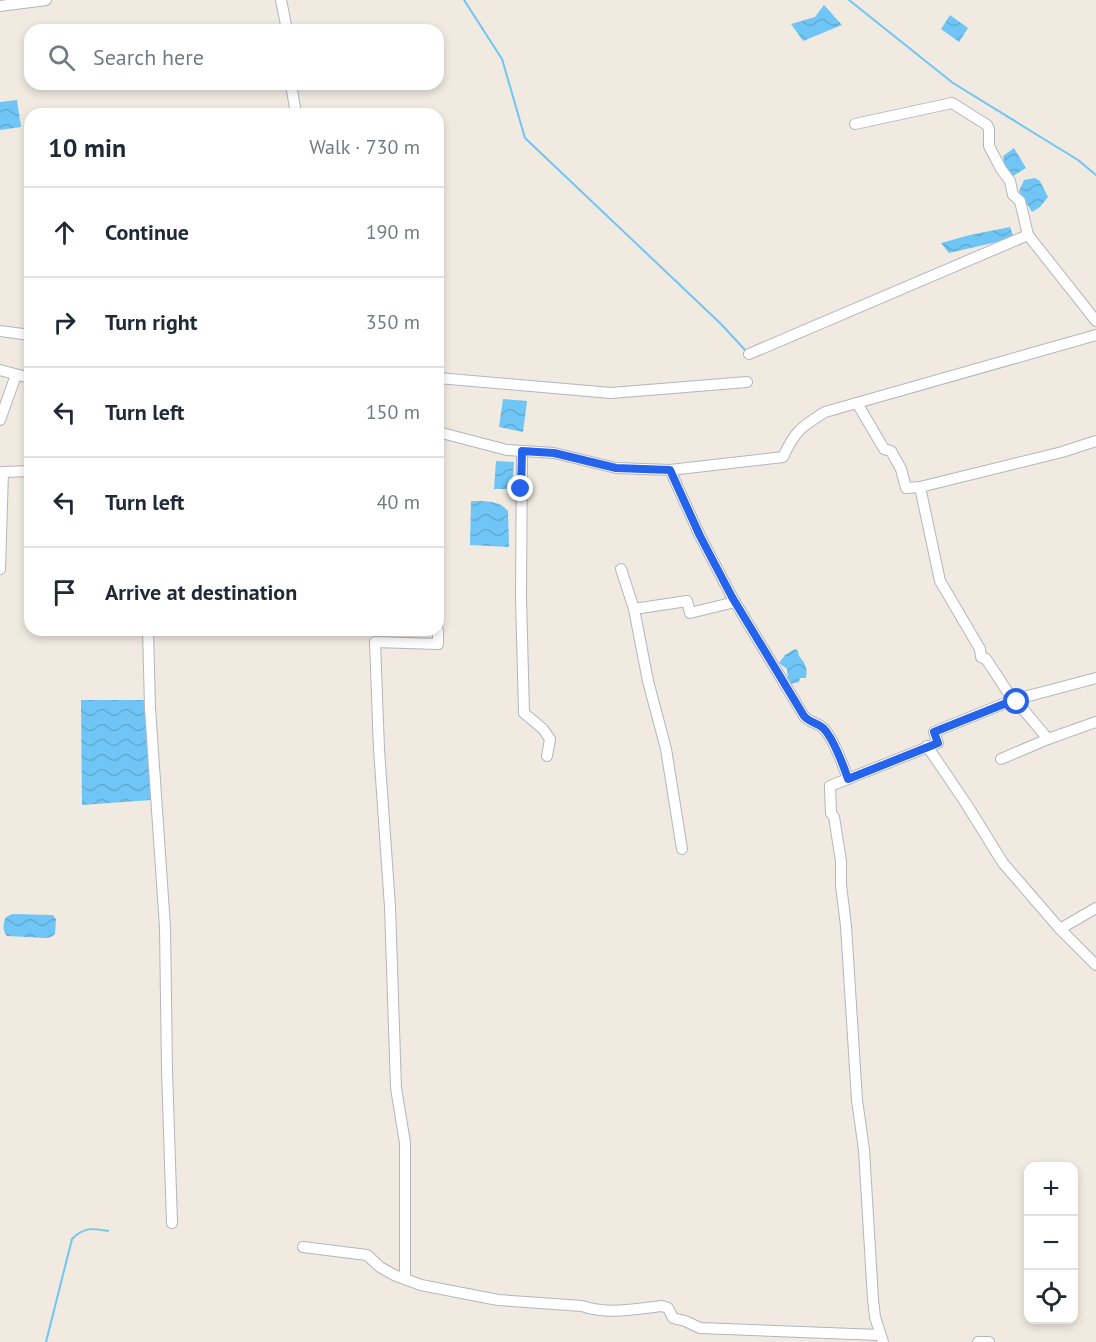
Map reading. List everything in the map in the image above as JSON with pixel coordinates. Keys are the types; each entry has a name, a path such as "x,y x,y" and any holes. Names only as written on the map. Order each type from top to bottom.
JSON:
{"street":[{"path":"0,6 46,0"},
{"path":"281,0 286,24"},
{"path":"292,90 295,108"},
{"path":"855,124 947,103 958,105 987,125 989,146 1010,181 1012,195 1020,201 1028,235 1096,321"},
{"path":"749,354 1028,235"},
{"path":"0,331 24,334"},
{"path":"444,434 507,450 554,453 616,468 670,470 783,457 792,436 804,425 825,412 1096,335"},
{"path":"0,370 24,377"},
{"path":"0,420 16,375"},
{"path":"444,379 610,393 747,382"},
{"path":"857,403 884,449 891,451 906,488 920,487 1062,452 1096,441"},
{"path":"522,451 521,597 524,713 543,729 550,739 547,756"},
{"path":"670,470 700,536 735,602 804,716 808,721 824,728 848,779"},
{"path":"0,569 3,471 24,471"},
{"path":"920,487 940,581 980,649 981,657 986,659 1014,700 1048,739"},
{"path":"621,569 634,609 648,681 666,749 682,849"},
{"path":"634,609 687,601 690,614 735,602"},
{"path":"148,636 150,708 165,927 172,1223"},
{"path":"374,636 379,749 390,906 396,1088 405,1143 405,1279"},
{"path":"375,642 438,644 438,636"},
{"path":"303,1247 367,1255 380,1267 394,1275 421,1285 498,1300 582,1306 595,1311 662,1306 668,1308 673,1318 700,1328 881,1339 873,1299 864,1150 857,1101 841,861 834,817 831,813 830,786 938,743 934,732 1014,700 1096,678"},
{"path":"1001,759 1096,722"},
{"path":"927,746 1003,863 1060,929 1096,965"},
{"path":"1060,929 1096,908"},
{"path":"978,1342 989,1342"}],"water":[{"path":"824,5 842,25 803,41 791,24 815,17"},
{"path":"950,15 968,28 959,42 941,29"},
{"path":"17,100 21,127 0,130 0,102"},
{"path":"1014,148 1026,168 1013,176 1005,167 1003,156"},
{"path":"1035,178 1040,181 1048,197 1040,207 1032,212 1019,191 1024,180"},
{"path":"1010,227 1014,238 949,253 941,243 970,235"},
{"path":"503,399 527,401 523,432 499,427"},
{"path":"496,461 514,462 512,489 494,489"},
{"path":"471,501 496,503 508,511 509,547 470,545"},
{"path":"795,649 806,666 807,674 806,678 800,678 799,682 791,684 788,680 787,669 779,663 785,655"},
{"path":"81,700 144,700 151,800 82,805"},
{"path":"12,914 53,915 56,919 55,934 46,938 7,936 4,922 6,917"}],"waterway":[{"path":"464,0 502,59 525,138 721,324 746,351"},
{"path":"849,0 953,83 1078,160 1096,175"},
{"path":"46,1342 72,1239 88,1229 108,1231"}],"route":[{"path":"521,489 522,451 566,455 616,468 670,470 700,536 735,602 804,716 808,721 824,728 848,779 938,743 934,732 1014,700 1017,702"}]}
